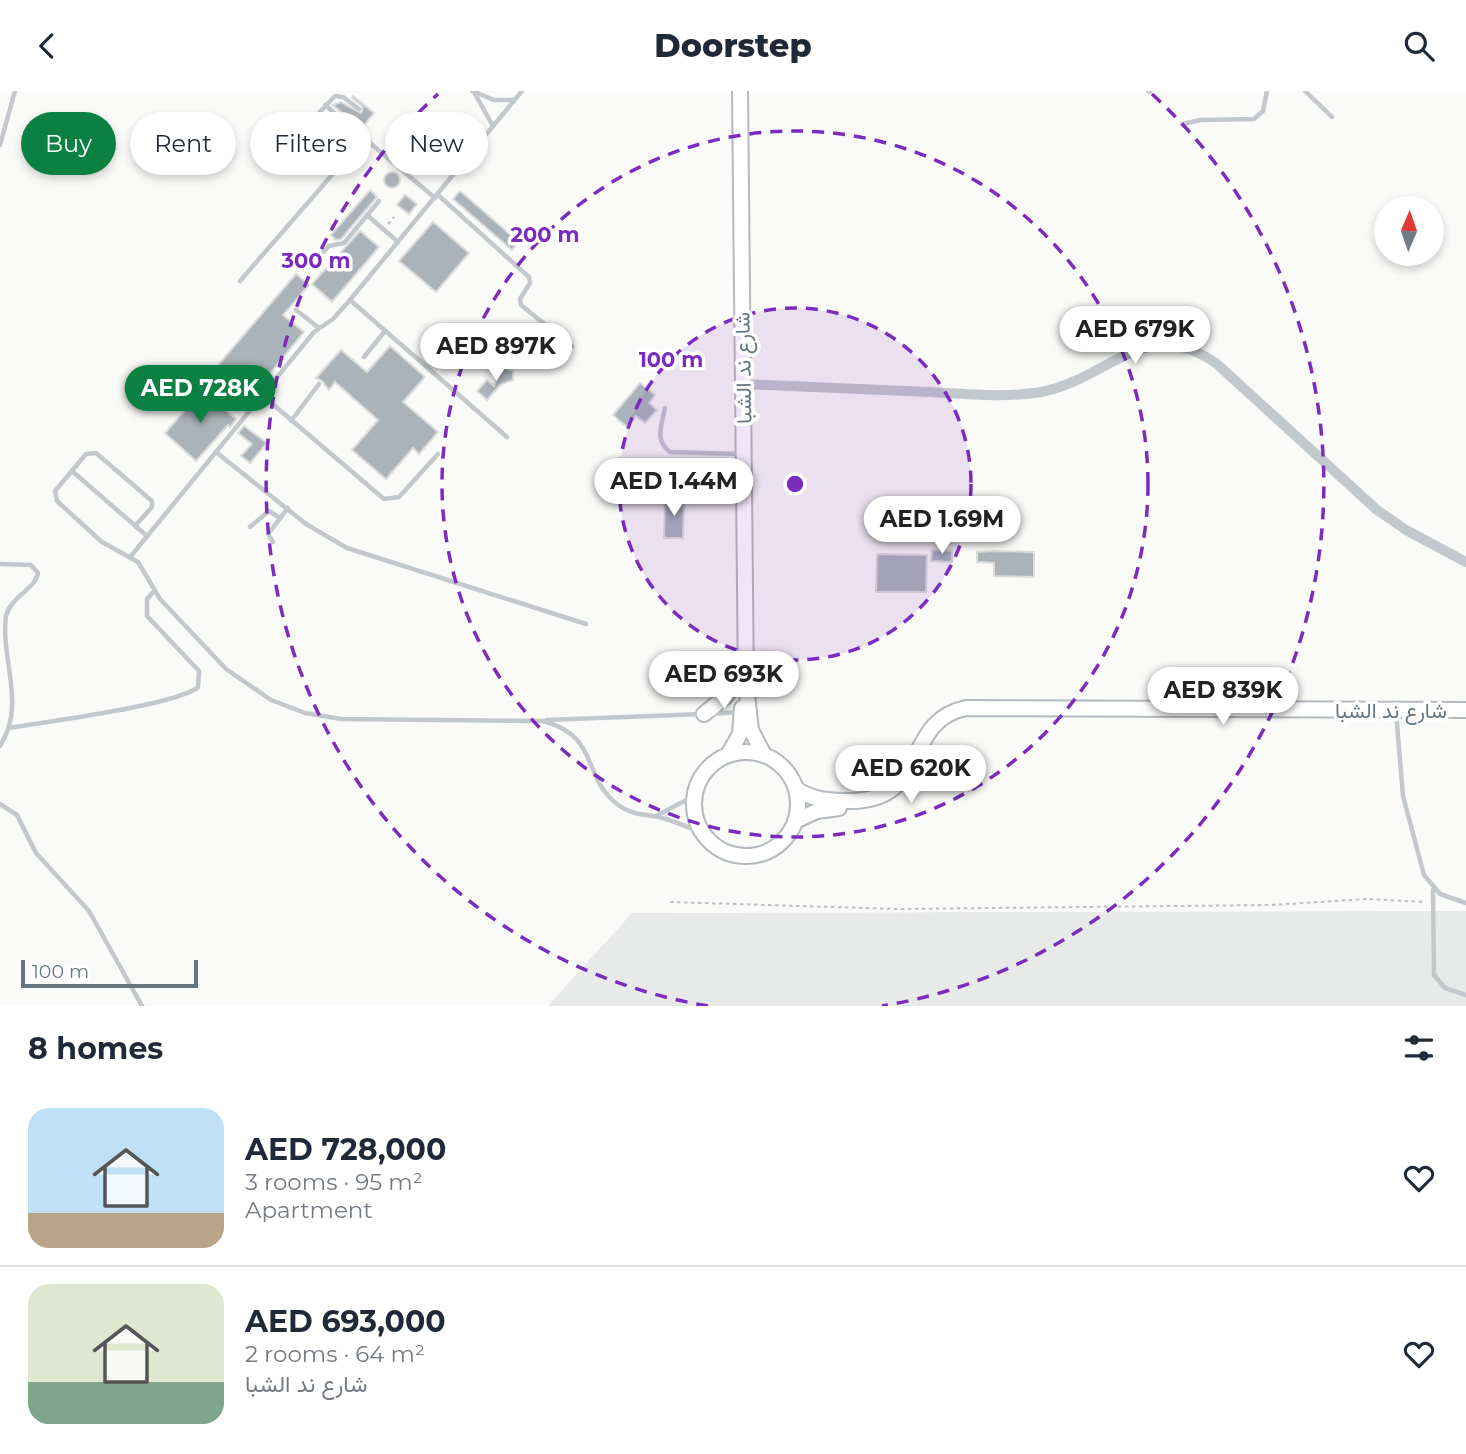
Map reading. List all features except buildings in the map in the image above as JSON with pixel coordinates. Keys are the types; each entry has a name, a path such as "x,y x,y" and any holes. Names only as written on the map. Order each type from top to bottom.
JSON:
{"main road":[{"name":"شارع ند الشبا","path":"740,91 746,686 751,730 764,755"},
{"path":"704,714 733,688 746,668"},
{"name":"شارع ند الشبا","path":"728,755 740,734 746,686"},
{"name":"شارع ند الشبا","path":"795,821 817,811 872,805 895,795 914,777 937,730 948,720 981,708"},
{"name":"شارع ند الشبا","path":"796,789 827,801 861,801 878,797 906,776 925,736 936,722 954,711 981,708 1466,710"},
{"path":"746,752 764,755 784,768 796,789 798,806 795,821 781,842 752,855 722,850 704,834 695,813 694,796 699,781 708,768 728,755 746,752"}],"street":[{"path":"743,384 986,395 1040,392 1088,376 1140,347 1173,344 1189,348 1217,364 1377,510 1406,530 1466,562"}],"lane":[{"path":"0,145 15,91"},
{"path":"131,557 262,395 319,328 333,319 350,300 522,91"},
{"path":"1182,124 1201,120 1254,119 1263,111 1267,91"},
{"path":"1305,91 1332,117"},
{"path":"473,92 494,100 514,100"},
{"path":"473,92 493,127"},
{"path":"320,112 339,95 359,109"},
{"path":"325,106 332,112"},
{"path":"371,144 528,277 530,283 520,299 521,305 572,346"},
{"path":"240,281 332,175"},
{"path":"309,267 329,246 344,243 379,201"},
{"path":"367,215 398,242"},
{"path":"350,300 507,437"},
{"path":"296,310 319,328"},
{"path":"364,357 385,331"},
{"path":"212,372 254,406"},
{"path":"291,421 319,384"},
{"path":"262,395 384,499 399,497 438,454"},
{"path":"666,408 660,436 662,446 670,452 744,454"},
{"path":"216,452 315,531 347,548 586,624"},
{"path":"135,526 152,507 152,501 102,457 89,453 56,488 57,502 107,546 131,557 143,568 154,591 226,669 255,692 288,708 341,719 543,720 742,711"},
{"path":"72,471 147,537"},
{"path":"274,542 268,534 288,508"},
{"path":"250,527 269,511 280,518"},
{"path":"0,563 31,565 38,573 37,580 13,601 6,616 12,711 9,729 0,745"},
{"path":"9,729 156,702 189,694 198,687 199,671 147,616 147,599 154,591"},
{"path":"1396,711 1405,806 1424,875 1433,889 1447,898 1466,903"},
{"path":"543,720 568,730 579,740 599,786 613,801 638,815 655,817 704,834"},
{"path":"655,817 694,796"},
{"path":"0,804 17,815 36,853 89,911 142,1006"},
{"path":"1433,889 1434,975 1445,988 1466,995"}],"path":[{"path":"670,902 897,909 1271,905 1367,899 1433,902"}],"shaded area":[{"path":"1466,911 1466,1006 548,1006 632,913"}]}
